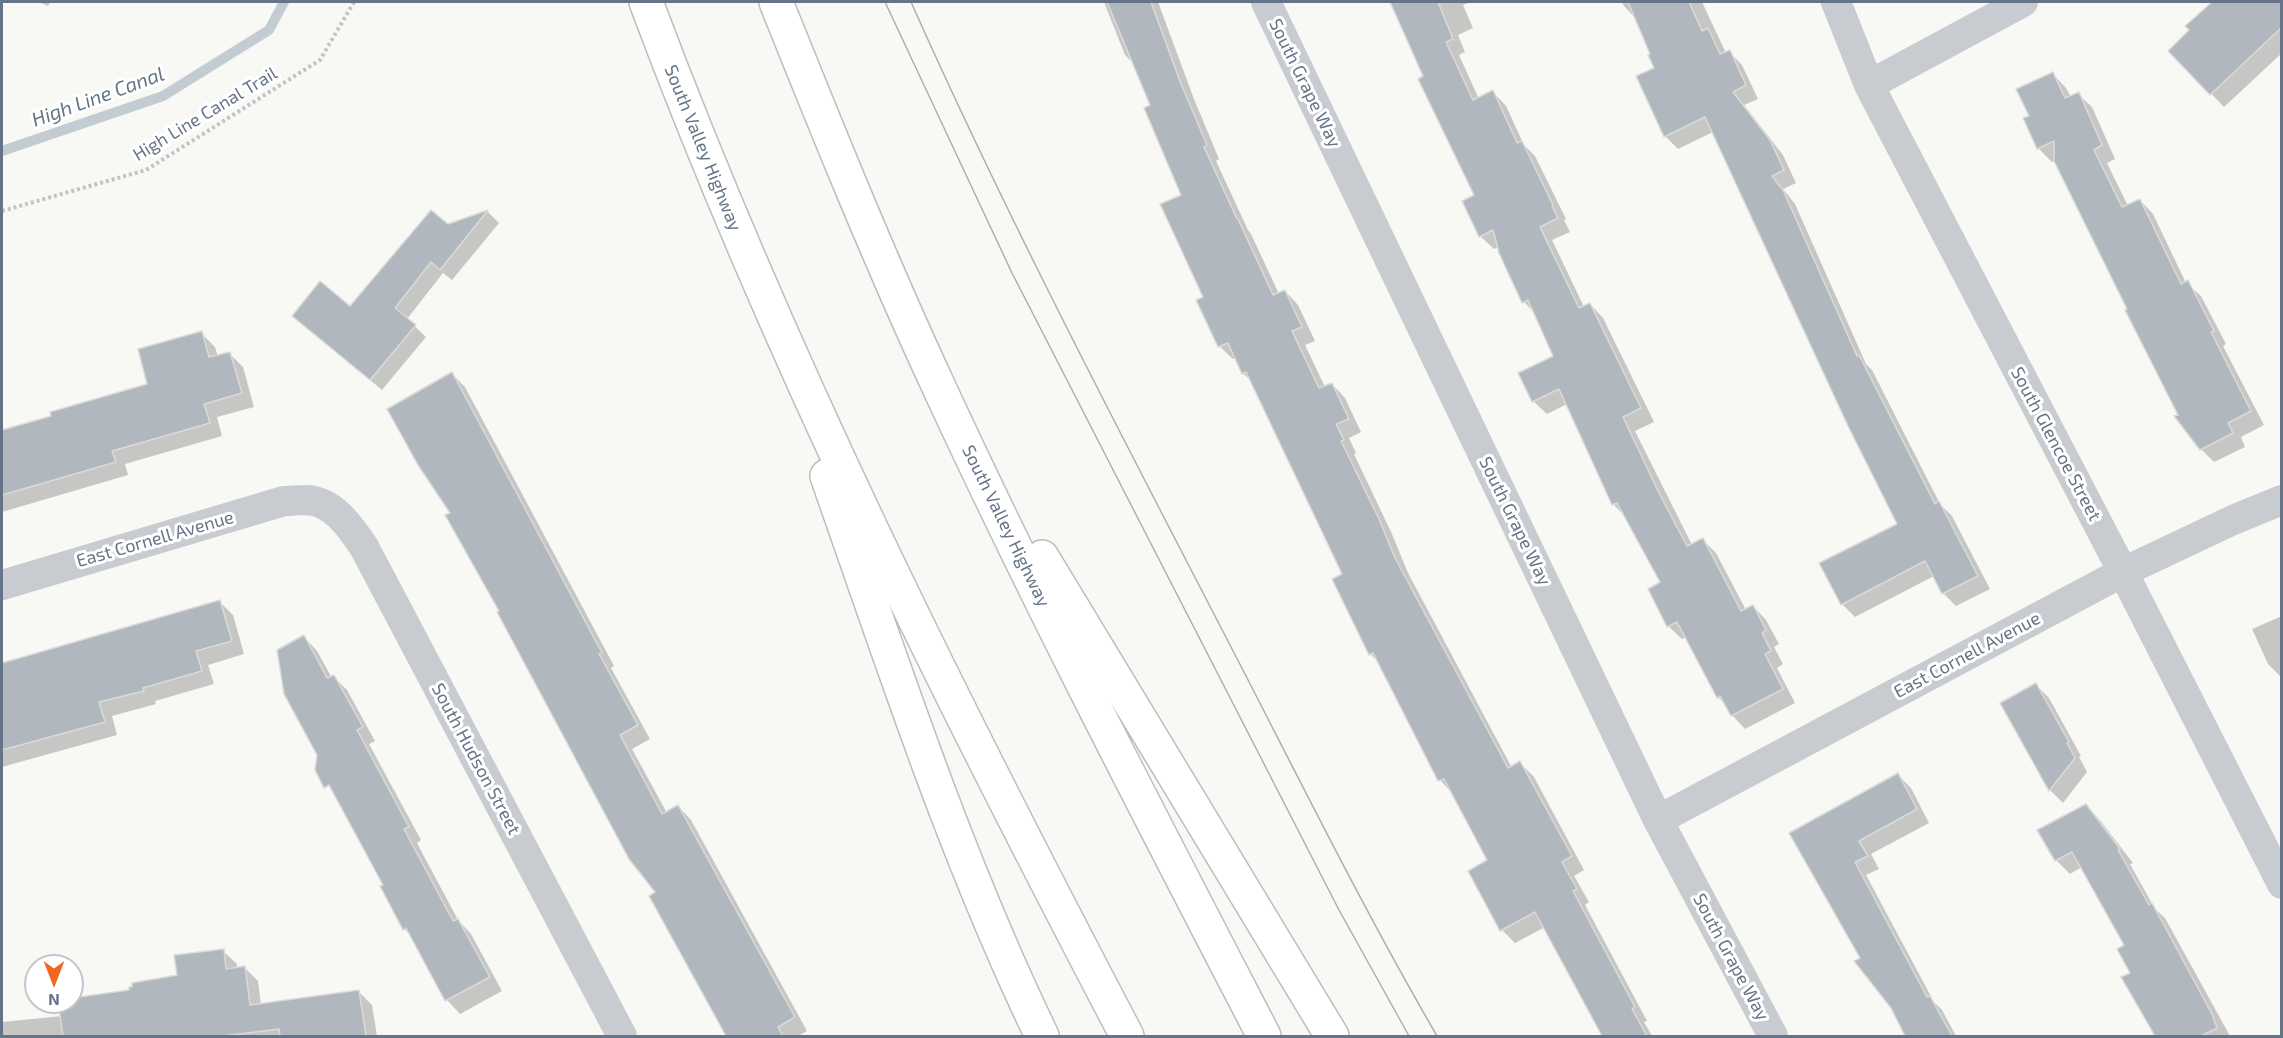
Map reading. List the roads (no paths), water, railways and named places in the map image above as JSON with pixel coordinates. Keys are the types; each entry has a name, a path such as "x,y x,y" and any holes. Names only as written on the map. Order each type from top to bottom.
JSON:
{"highway":[{"name":"South Valley Highway","path":"646,2 681,96 760,287 920,633 1127,1036"},
{"name":"South Valley Highway","path":"776,2 877,247 937,383 1104,729 1264,1036"},
{"path":"760,287 931,772 980,897 1042,1036"},
{"path":"937,383 1332,1036"}],"street":[{"name":"South Grape Way","path":"1266,2 1658,820 1773,1036"},
{"name":"South Glencoe Street","path":"1836,2 1869,85 2123,572 2282,884"},
{"path":"1869,85 2023,2"},
{"name":"East Cornell Avenue","path":"2,585 284,501 310,500"},
{"name":"South Hudson Street","path":"310,500 334,510 350,526 364,547 622,1036"},
{"name":"East Cornell Avenue","path":"1658,820 2123,572 2233,520 2282,500"}],"waterway":[{"name":"High Line Canal","path":"2,151 163,96 269,30 284,2"}],"tram line":[{"path":"885,2 1012,273 1339,910 1409,1036"},
{"path":"911,2 983,158 1098,389 1352,881 1437,1036"}]}
